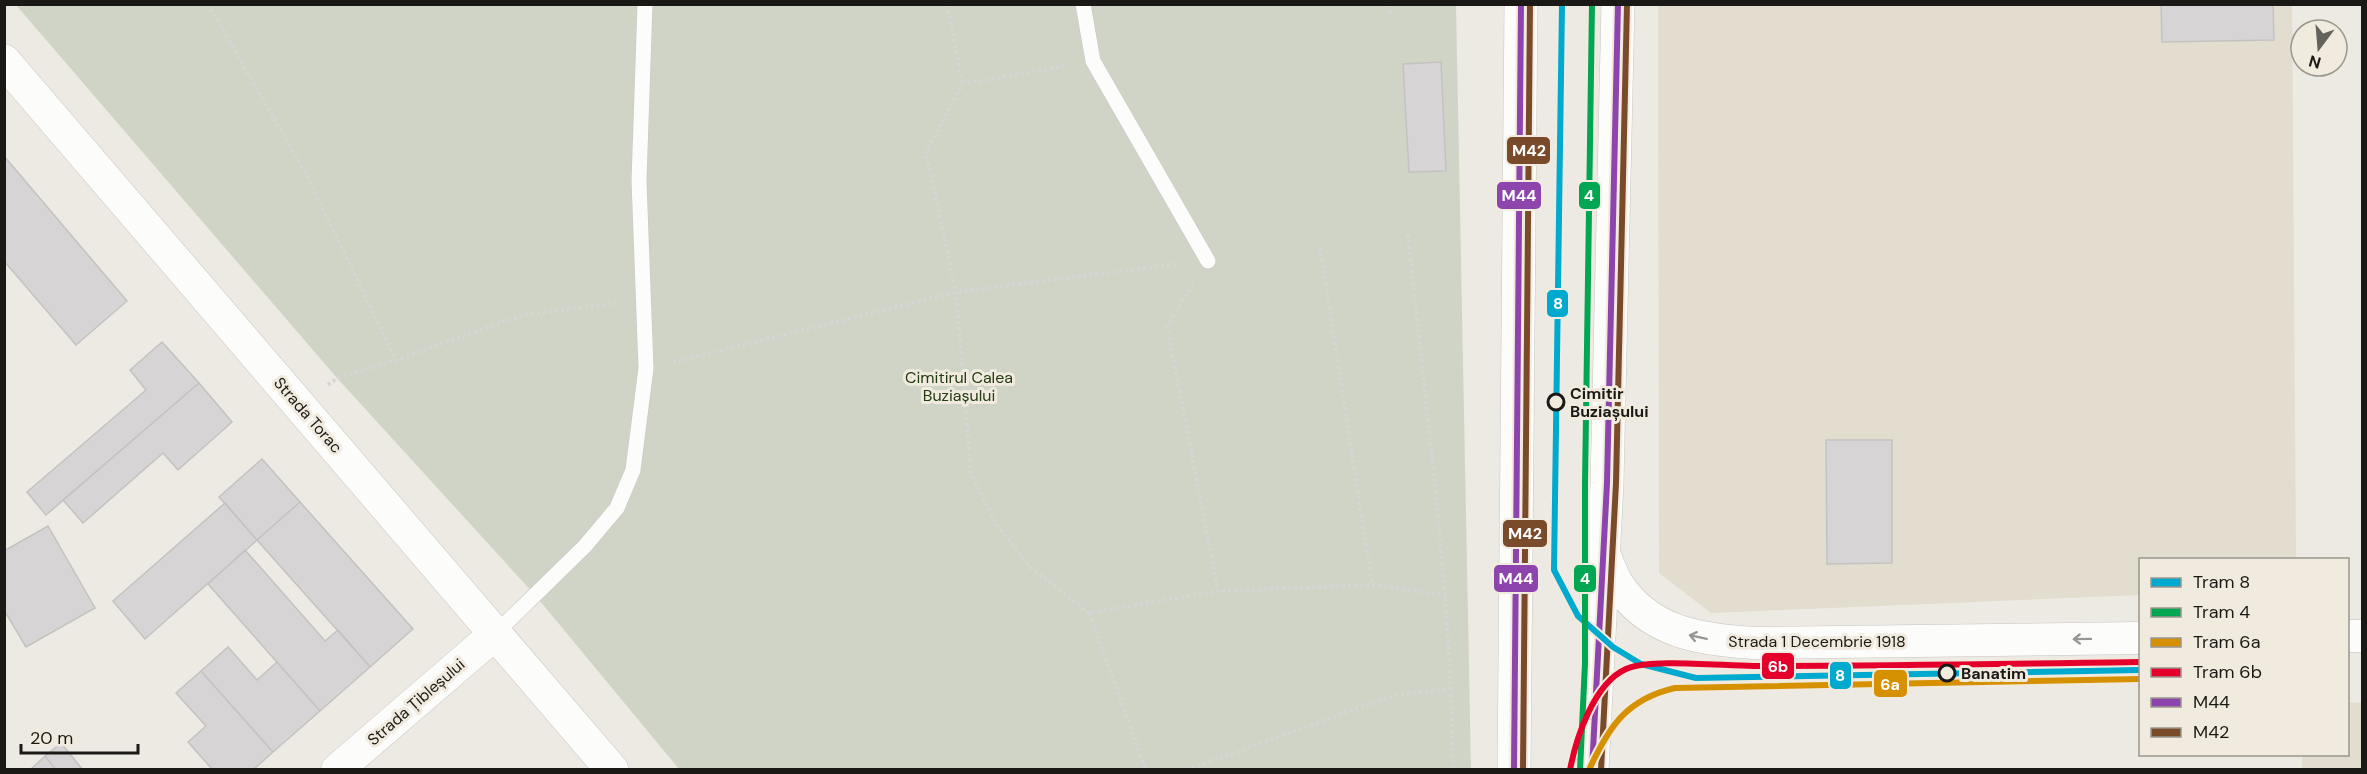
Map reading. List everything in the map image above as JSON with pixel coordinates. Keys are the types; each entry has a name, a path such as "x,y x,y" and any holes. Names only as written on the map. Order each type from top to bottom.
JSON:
{"main road":[{"path":"1514,770 1521,4"},
{"path":"1592,770 1604,554 1618,4"},
{"name":"Strada Torac","path":"4,61 612,770"}],"street":[{"name":"Strada 1 Decembrie 1918","path":"1604,554 1617,583 1637,605 1654,619 1671,628 1703,639 1755,643 2139,638"},
{"name":"Strada Țibleșului","path":"337,770 495,634"}],"lane":[{"path":"495,634 585,546 617,507 633,470 646,368 639,181 645,4"},
{"path":"1083,4 1093,61 1208,261"}],"path":[{"path":"208,4 306,174 396,360"},
{"path":"947,4 962,84 926,153 956,292 971,474 996,524 1030,567 1089,613 1146,770"},
{"path":"1388,4 1390,15"},
{"path":"962,84 1093,61"},
{"path":"1408,234 1446,595 1452,688 1453,770"},
{"path":"1320,247 1372,585"},
{"path":"646,368 956,292 1208,261"},
{"path":"1208,261 1167,326 1218,591"},
{"path":"300,406 337,378 396,360 522,315 643,300"},
{"path":"1089,613 1218,591 1372,585 1446,595"},
{"path":"1186,770 1395,695 1452,688"}],"shaded area":[{"path":"1658,5 2292,5 2292,18 2289,18 2289,78 2293,78 2296,558 2139,558 2139,595 1711,613 1659,573"},
{"path":"2362,702 2362,769 2302,769 2302,756 2349,756 2349,703"}],"green space":[{"name":"Cimitirul Calea Buziașului","path":"16,5 1456,5 1471,769 679,769 535,595 337,378"}],"building":[{"path":"2161,4 2273,4 2274,40 2162,42"},
{"path":"1441,62 1446,171 1409,172 1403,64"},
{"path":"4,156 127,301 76,345 4,261"},
{"path":"162,342 199,383 46,515 27,492 146,390 130,370"},
{"path":"199,383 232,422 178,470 163,453 83,523 63,500"},
{"path":"1826,440 1892,440 1892,563 1827,564"},
{"path":"262,459 300,502 257,540 219,497"},
{"path":"300,502 413,629 370,667 257,540"},
{"path":"225,503 257,540 145,639 113,601"},
{"path":"48,526 95,608 26,647 4,610 4,551"},
{"path":"245,550 325,641 338,630 370,667 320,711 208,584"},
{"path":"228,647 257,680 277,662 320,711 273,752 201,671"},
{"path":"201,671 273,752 253,770 213,770 188,742 206,726 176,693"},
{"path":"61,743 83,770 56,770 45,756"},
{"path":"45,756 56,770 30,770"}],"tram line":[{"name":"8","path":"1562,4 1554,570 1578,616 1613,647 1641,664 1696,678 2139,670"},
{"name":"4","path":"1580,770 1585,663 1585,484 1592,4"},
{"name":"6b","path":"1570,770 1582,728 1596,699 1615,676 1626,669 1637,666 1669,663 1801,666 2139,662"},
{"name":"6a","path":"1589,770 1612,728 1632,707 1644,699 1675,688 2139,679"}],"transit line":[{"name":"M44","path":"1514,770 1521,4"},
{"name":"M42","path":"1523,770 1530,4"},
{"name":"M44","path":"1592,770 1607,483 1618,4"},
{"name":"M42","path":"1601,770 1616,483 1627,4"}],"place":[{"name":"Cimitir Buziașului","path":"1556,402"},
{"name":"Banatim","path":"1947,673"}]}
